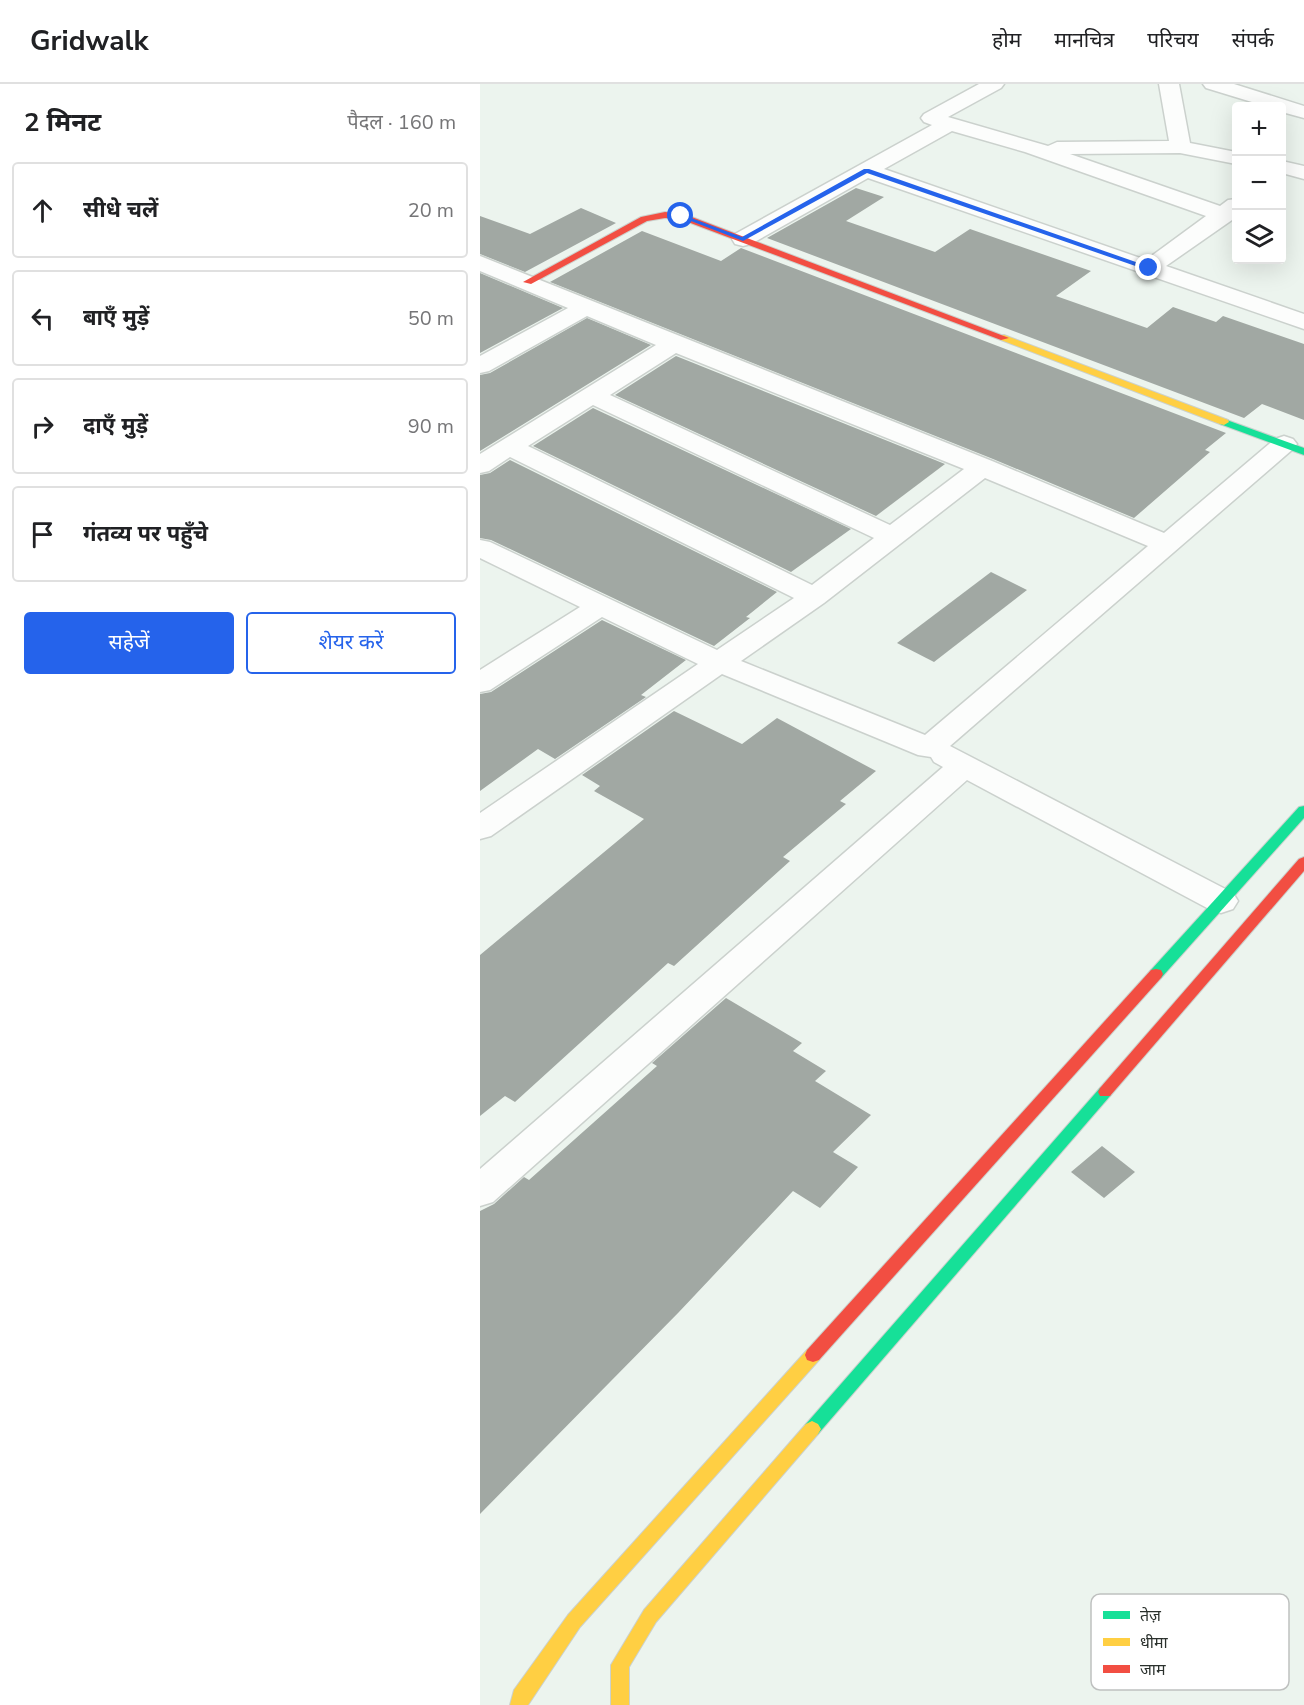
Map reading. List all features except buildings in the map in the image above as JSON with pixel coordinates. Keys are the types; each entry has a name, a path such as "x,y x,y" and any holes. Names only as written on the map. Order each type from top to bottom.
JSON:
{"street":[{"path":"994,84 931,118 1230,210"},
{"path":"1168,84 1180,147"},
{"path":"1213,84 1304,112"},
{"path":"743,239 949,124"},
{"path":"1032,148 1180,147 1232,157"},
{"path":"866,170 1304,322"},
{"path":"1149,268 1230,210"},
{"path":"528,282 644,219 665,215 681,216 1294,448"},
{"path":"485,270 528,282 674,344 983,467 1167,544"},
{"path":"480,366 587,307"},
{"path":"480,465 674,344"},
{"path":"593,396 894,537"},
{"path":"509,447 814,597"},
{"path":"929,748 1167,544 1294,448"},
{"path":"480,828 814,597 983,467"},
{"path":"487,559 600,606 718,662 929,748 1221,901"},
{"path":"480,683 600,606"},
{"path":"480,1191 965,765"},
{"path":"519,1705 521,1697 574,1621 1304,810"},
{"path":"620,1705 620,1665 650,1616 1304,862"}],"traffic: fast":[{"path":"1224,422 1304,452"},
{"path":"1156,974 1304,810"},
{"path":"812,1429 1105,1092"}],"traffic: slow":[{"path":"1004,338 1224,422"},
{"path":"519,1705 521,1697 574,1621 813,1355"},
{"path":"620,1705 620,1665 650,1616 812,1429"}],"traffic: jam":[{"path":"528,282 644,219 665,215 681,216 1004,338"},
{"path":"1105,1092 1304,862"},
{"path":"813,1355 1156,974"}],"route":[{"path":"681,216 743,239 866,170 1149,268"}]}
